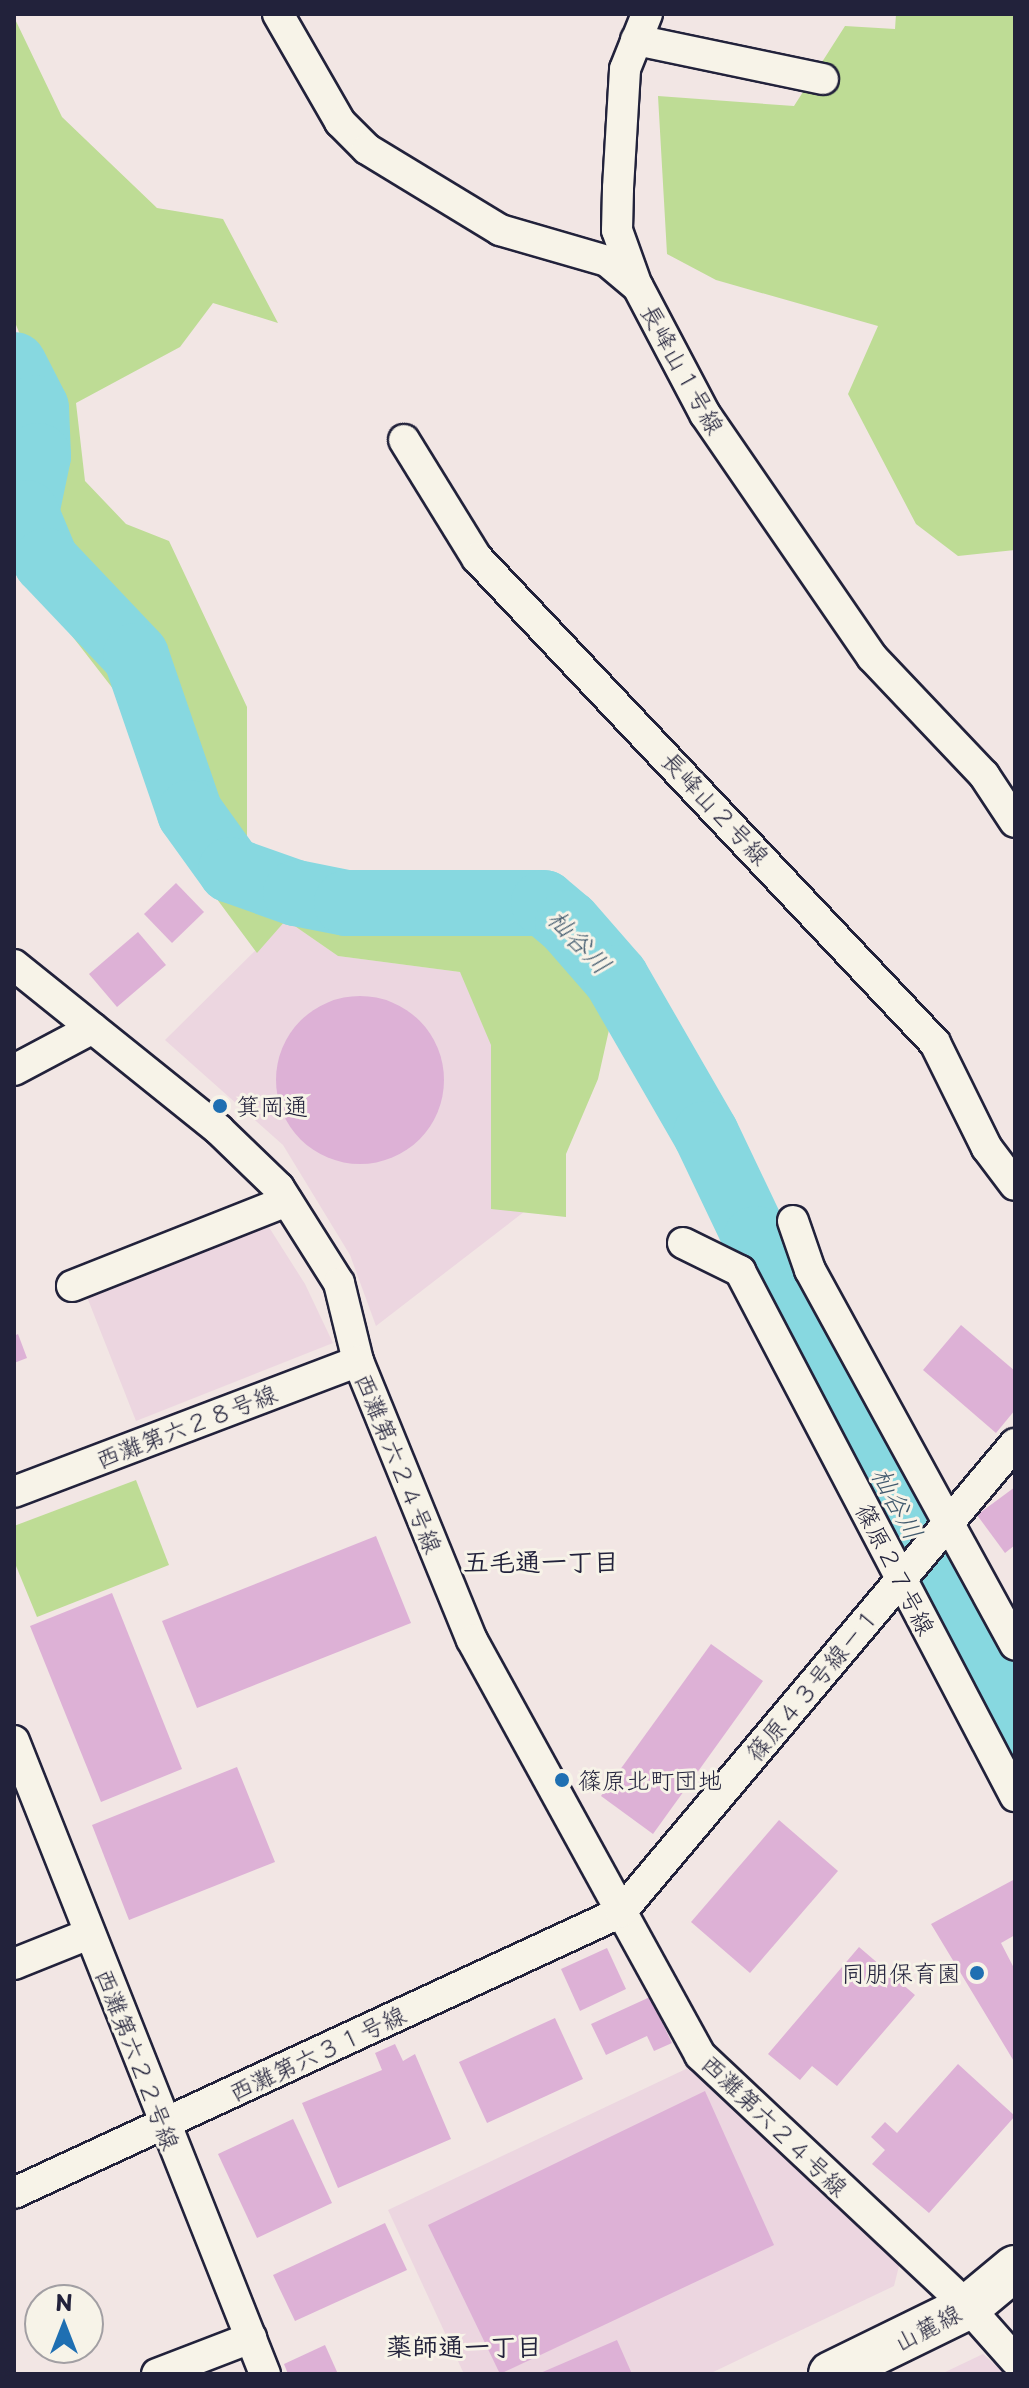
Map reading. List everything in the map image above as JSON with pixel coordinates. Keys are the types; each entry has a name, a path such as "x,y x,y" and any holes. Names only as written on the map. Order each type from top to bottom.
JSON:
{"main road":[{"name":"山麓線","path":"831,2374 968,2307 1015,2268"}],"street":[{"name":"長峰山１号線","path":"278,14 340,122 367,149 500,230 607,261 638,287 705,414 872,657 984,775 1015,822"},
{"path":"638,287 617,230 625,69 641,27 823,79"},
{"name":"長峰山２号線","path":"404,440 477,558 935,1043 987,1148 1014,1184"},
{"name":"西灘第六２４号線","path":"14,965 219,1130 287,1201 339,1283 358,1361 472,1640 700,2055 968,2307 1015,2360"},
{"path":"14,1070 93,1028"},
{"path":"1014,1184 1008,1164 1015,1150"},
{"path":"72,1286 287,1201"},
{"path":"793,1221 810,1270 945,1524 1015,1645"},
{"name":"篠原２７号線","path":"683,1243 740,1271 905,1572 1015,1796"},
{"name":"西灘第六２８号線","path":"14,1492 358,1361"},
{"path":"945,1524 1015,1444"},
{"name":"篠原４３号線－１","path":"621,1912 945,1524"},
{"name":"西灘第六２２号線","path":"14,1741 24,1796 89,1934 265,2374"},
{"name":"西灘第六３１号線","path":"14,2193 621,1912"},
{"path":"14,1964 89,1934"},
{"path":"157,2374 251,2338"}],"shaded area":[{"path":"286,920 338,956 460,972 524,1057 529,1208 376,1326 350,1255 283,1145 165,1040"},
{"path":"265,1221 305,1284 333,1343 136,1421 85,1292"},
{"path":"688,2068 899,2266 894,2286 709,2374 464,2374 388,2210"},
{"path":"983,2354 1005,2374 941,2374"}],"green space":[{"path":"896,14 1015,14 1015,550 958,556 916,524 848,394 878,326 716,280 667,254 658,96 794,106 845,26 895,29"},
{"path":"14,17 62,117 157,208 223,219 278,323 213,303 180,347 76,403 85,481 126,524 169,541 247,707 247,856 263,903 337,919 406,883 505,881 563,923 611,1021 598,1079 566,1154 566,1217 491,1209 491,1045 460,972 338,956 286,920 257,953 159,821 124,703 14,561 14,393 35,371 14,320"},
{"path":"136,1480 169,1565 37,1617 14,1561 14,1526"}],"building":[{"path":"176,883 204,912 172,943 144,914"},
{"path":"138,932 166,965 117,1007 89,974"},
{"path":"360,996 392,1003 407,1010 419,1021 430,1033 437,1048 444,1080 437,1112 430,1127 419,1139 407,1150 392,1157 360,1164 328,1157 313,1150 301,1139 290,1127 283,1112 276,1080 283,1048 290,1033 301,1021 313,1010 328,1003"},
{"path":"961,1325 1015,1371 1015,1410 996,1433 923,1370"},
{"path":"18,1334 27,1358 14,1363 14,1336"},
{"path":"1015,1487 1015,1545 1005,1553 977,1515"},
{"path":"376,1536 411,1623 197,1708 162,1621"},
{"path":"112,1593 182,1769 101,1802 30,1626"},
{"path":"711,1644 763,1681 653,1834 601,1796"},
{"path":"237,1767 275,1862 129,1920 92,1825"},
{"path":"779,1820 838,1871 750,1973 691,1922"},
{"path":"1015,1879 1015,1935 1001,1943 1015,1970 1015,2063 931,1924"},
{"path":"859,1947 915,1995 837,2086 812,2066 800,2080 768,2054"},
{"path":"607,1948 626,1989 580,2011 561,1969"},
{"path":"650,1997 672,2043 654,2051 647,2036 606,2055 591,2024"},
{"path":"555,2018 583,2079 487,2123 459,2062"},
{"path":"395,2044 403,2061 415,2054 451,2139 338,2188 302,2103 382,2070 375,2053"},
{"path":"958,2064 1015,2116 929,2213 872,2164 885,2150 871,2137 885,2122 897,2133"},
{"path":"705,2091 774,2245 500,2374 428,2225"},
{"path":"293,2119 332,2203 257,2238 218,2154"},
{"path":"385,2223 407,2270 295,2321 273,2275"},
{"path":"617,2340 632,2374 538,2374"},
{"path":"325,2345 338,2374 288,2374 284,2364"}],"waterway":[{"name":"杣谷川","path":"14,365 36,408 38,456 26,513 46,561 136,656 190,813 231,870 296,893 347,903 544,903 568,923 616,978 706,1134 756,1239 1015,1722"}],"place":[{"name":"箕岡通","path":"220,1106"},
{"name":"篠原北町団地","path":"562,1780"},
{"name":"同朋保育園","path":"977,1973"}],"district":[{"name":"五毛通一丁目","path":"541,1561"},
{"name":"薬師通一丁目","path":"464,2346"}]}
